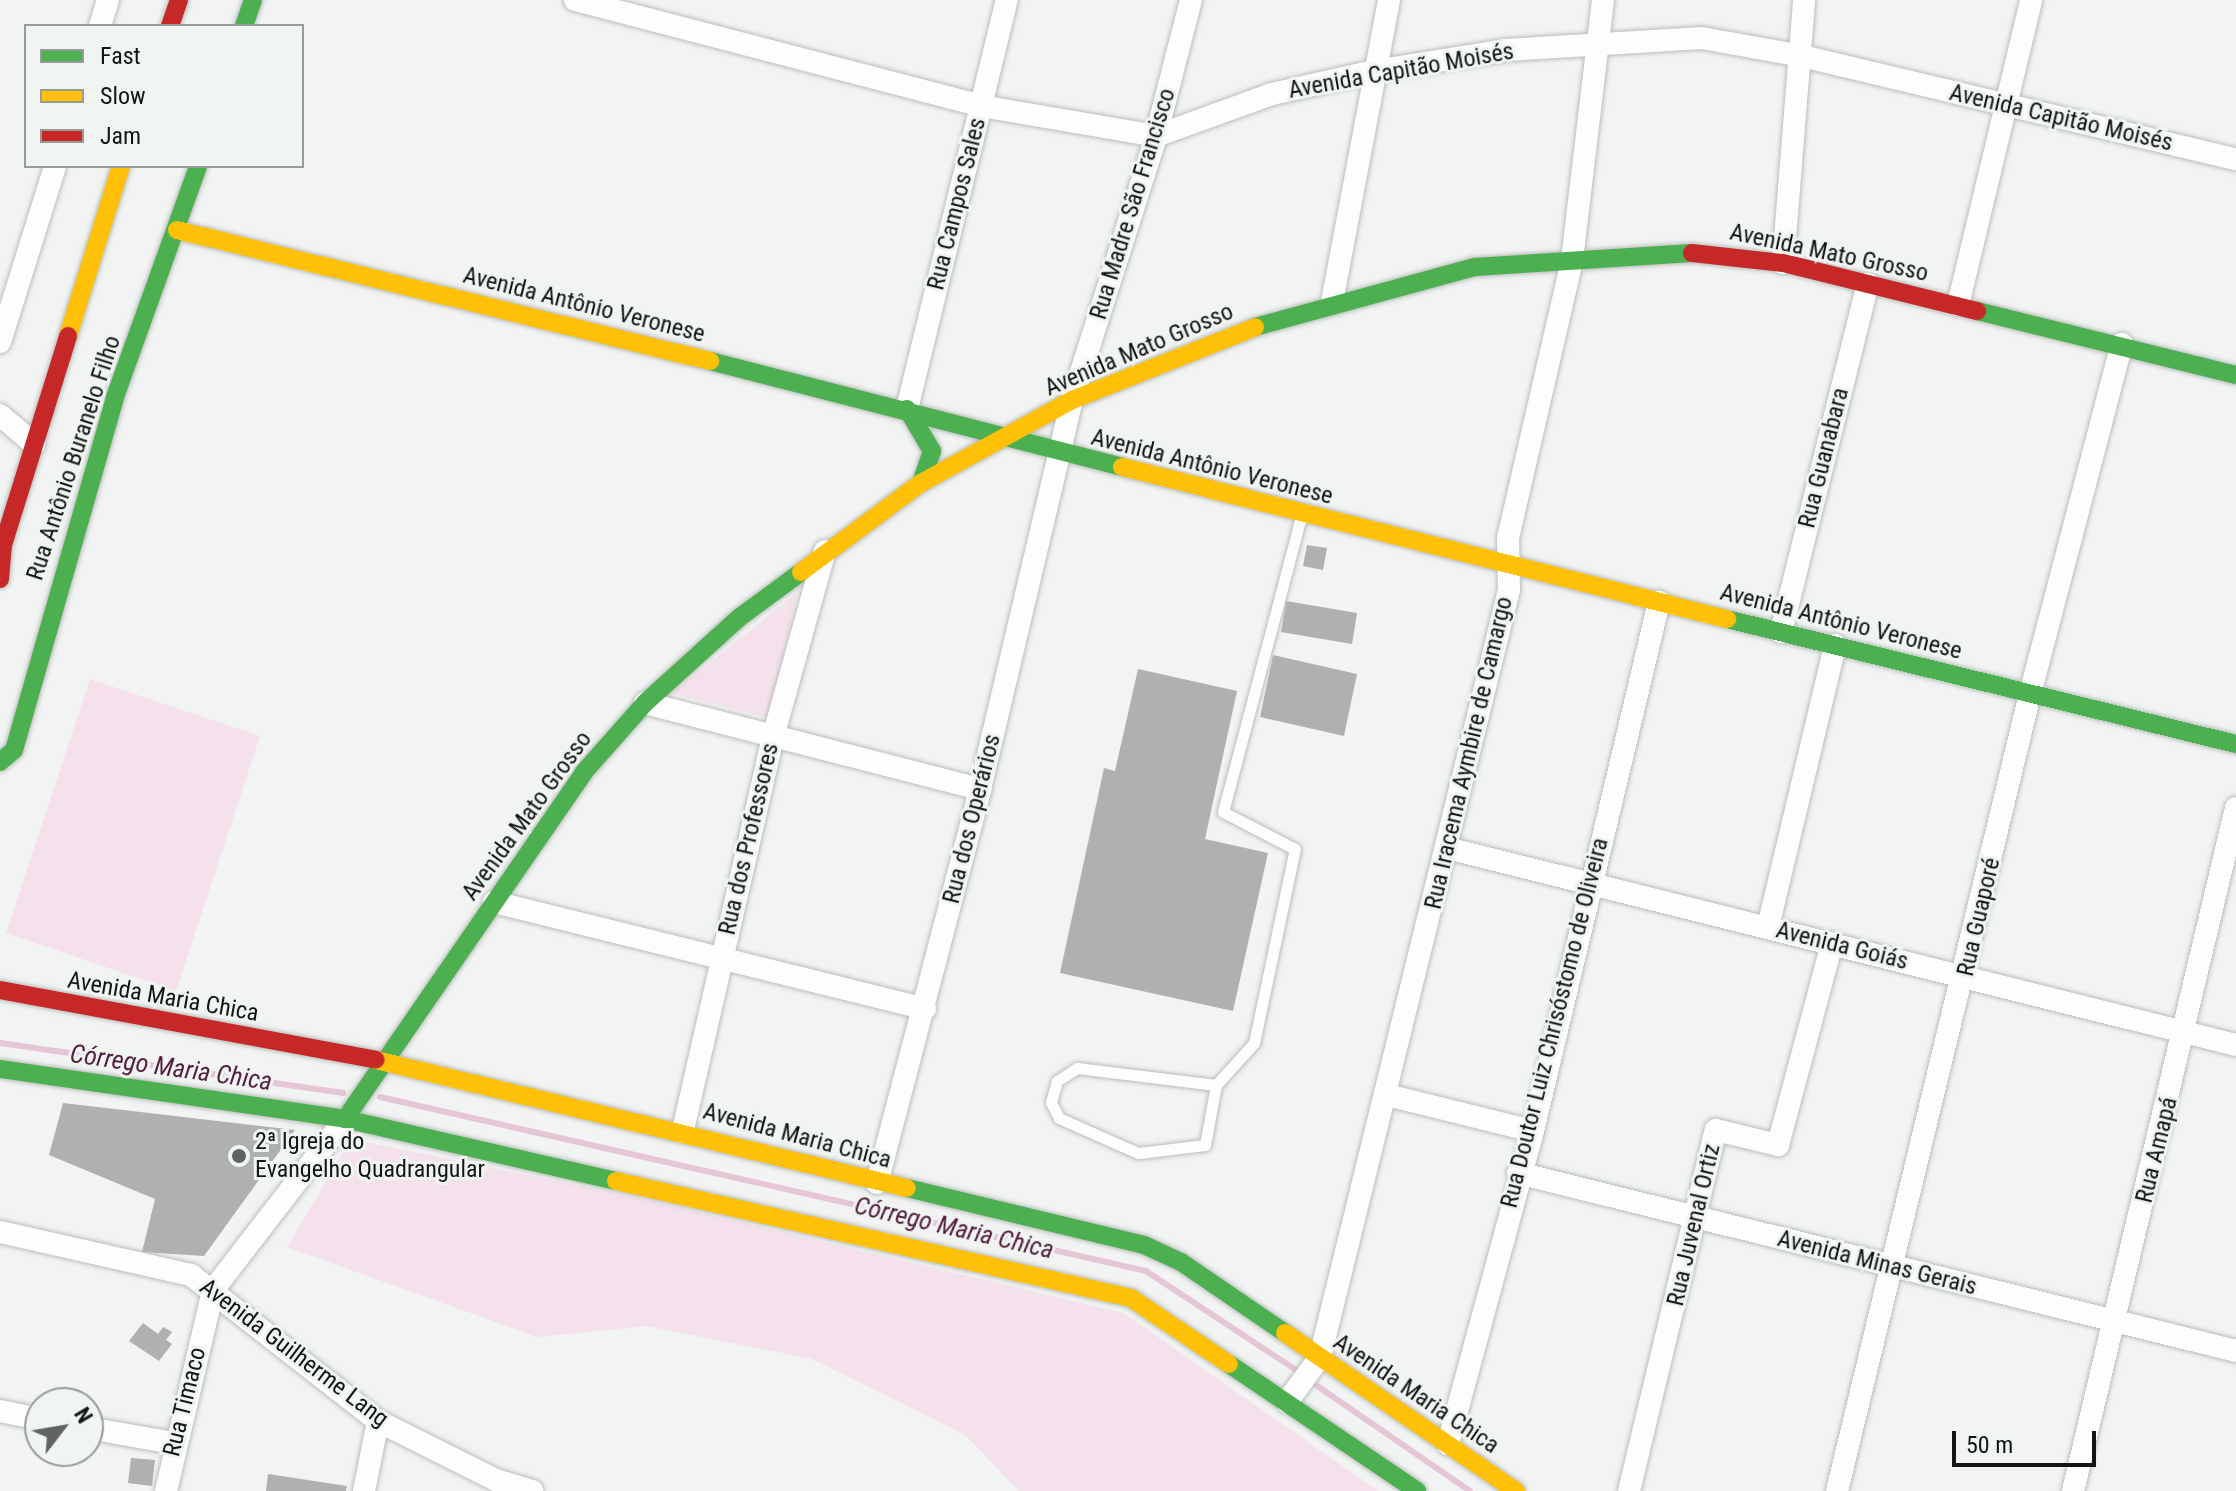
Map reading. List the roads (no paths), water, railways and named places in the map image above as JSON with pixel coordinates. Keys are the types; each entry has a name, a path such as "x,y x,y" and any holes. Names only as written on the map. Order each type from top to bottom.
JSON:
{"street":[{"path":"101,24 108,0"},
{"path":"171,24 179,0"},
{"path":"245,24 253,0"},
{"name":"Avenida Capitão Moisés","path":"575,0 981,106 1156,136 1272,94 1374,71 1600,41 1702,38 1802,56 2236,159"},
{"name":"Rua Campos Sales","path":"907,409 1007,0"},
{"name":"Rua Madre São Francisco","path":"1059,453 1072,400 1156,136 1191,0"},
{"path":"1332,302 1389,0"},
{"name":"Rua Iracema Aymbire de Camargo","path":"1318,1360 1387,1095 1509,590 1508,538 1572,260 1603,0"},
{"path":"1783,263 1802,56 1804,0"},
{"path":"1958,305 2031,0"},
{"path":"0,342 54,168"},
{"path":"0,579 2,548 120,168"},
{"name":"Rua Antônio Buranelo Filho","path":"0,762 14,750 101,440 197,168"},
{"name":"Avenida Antônio Veronese","path":"177,230 907,409 1010,436 1059,453 1301,515 2236,744"},
{"name":"Avenida Mato Grosso","path":"345,1119 584,772 645,703 740,617 825,550 921,483 1072,400 1215,340 1332,302 1475,267 1704,252 1783,263 2122,344 2236,375"},
{"name":"Rua Guanabara","path":"1781,632 1868,284"},
{"name":"Rua Guaporé","path":"1837,1491 1966,976 2030,694 2122,344"},
{"path":"907,409 932,451 921,483"},
{"path":"0,415 34,444"},
{"name":"Rua dos Operários","path":"877,1183 925,1009 980,789 1059,453"},
{"name":"Rua dos Professores","path":"683,1130 773,737 825,550"},
{"name":"Rua Doutor Luiz Chrisóstomo de Oliveira","path":"1448,1444 1518,1173 1533,1131 1659,602"},
{"path":"1768,927 1835,645"},
{"path":"645,703 980,789"},
{"name":"Rua Amapá","path":"2073,1491 2186,1030 2236,808"},
{"name":"Avenida Goiás","path":"1447,848 2186,1030 2236,1045"},
{"path":"494,902 925,1009"},
{"name":"Rua Juvenal Ortiz","path":"1629,1491 1716,1130 1778,1145 1832,943"},
{"name":"Avenida Maria Chica","path":"0,990 384,1061 683,1130 877,1183 1144,1245 1181,1262 1318,1360 1516,1491"},
{"path":"0,1069 345,1119 1131,1298 1289,1399 1417,1491"},
{"path":"1387,1095 1533,1131"},
{"name":"Rua Timaco","path":"166,1491 173,1443 213,1290 345,1119"},
{"name":"Avenida Minas Gerais","path":"1518,1173 2236,1351"},
{"name":"Avenida Guilherme Lang","path":"0,1232 191,1275 378,1421 496,1480 532,1491"},
{"path":"1289,1399 1318,1360"},
{"path":"0,1411 24,1416"},
{"path":"364,1491 378,1421"},
{"path":"104,1431 173,1443"}],"lane":[{"path":"1216,1085 1077,1068 1057,1081 1051,1102 1059,1118 1138,1153 1205,1145 1216,1085 1254,1043 1295,849 1223,812 1301,515"}],"waterway":[{"name":"Córrego Maria Chica","path":"0,1043 343,1093"},
{"name":"Córrego Maria Chica","path":"380,1097 1146,1271 1302,1374"},
{"name":"Córrego Maria Chica","path":"1310,1381 1470,1491"}],"place":[{"name":"2ª Igreja do Evangelho Quadrangular","path":"239,1156"}]}
